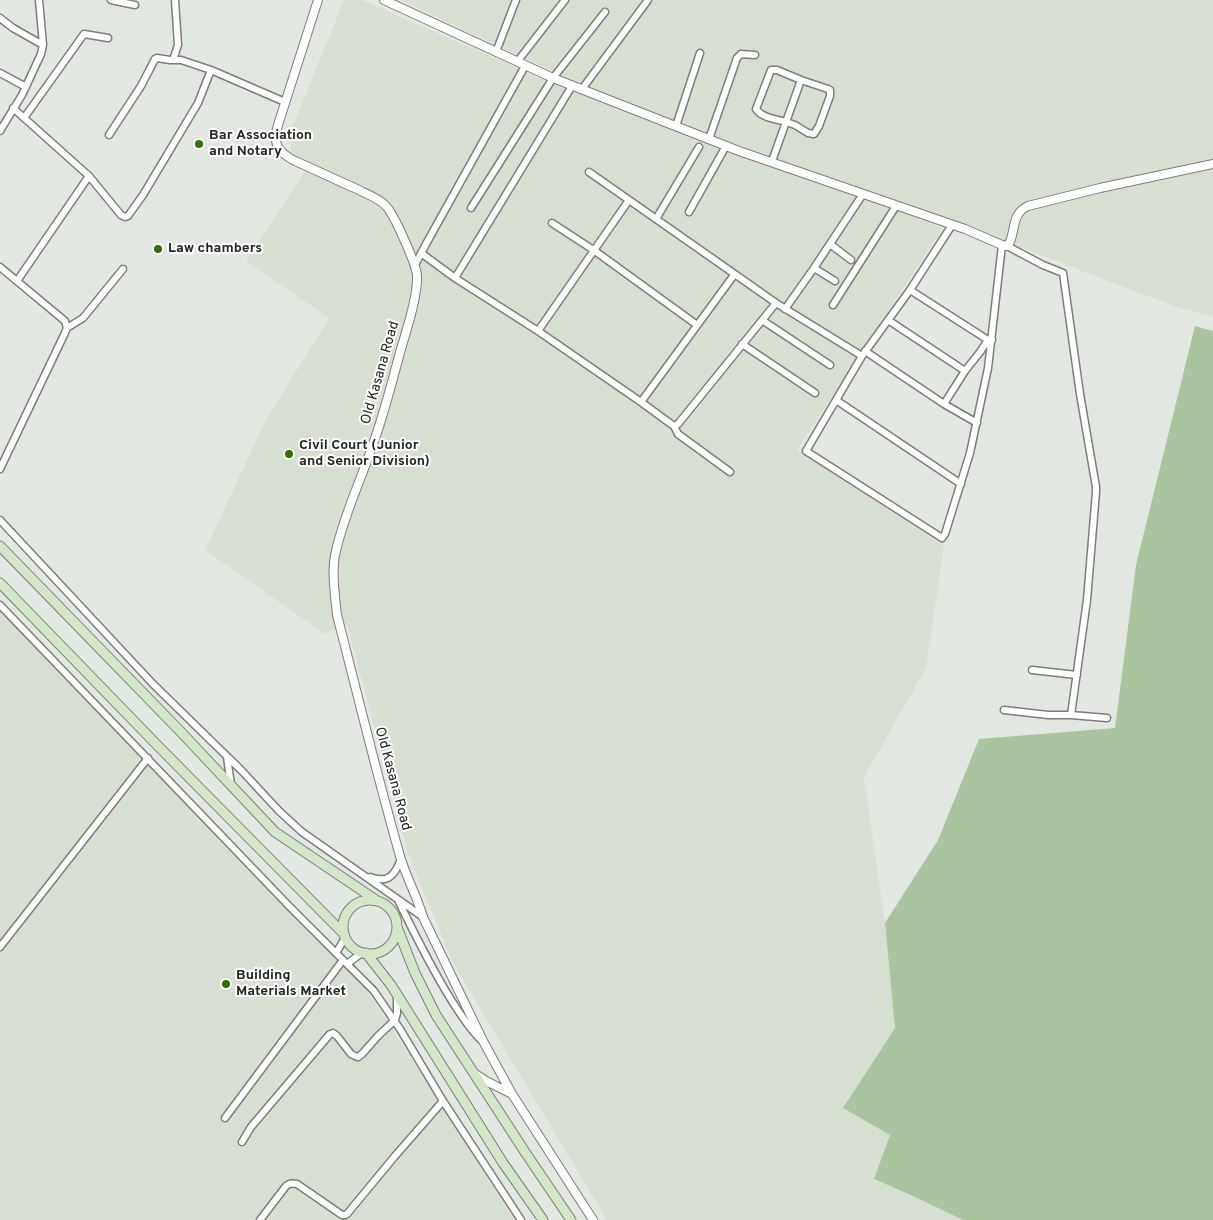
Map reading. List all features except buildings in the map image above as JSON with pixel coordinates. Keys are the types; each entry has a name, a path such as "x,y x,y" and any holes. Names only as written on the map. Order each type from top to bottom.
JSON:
{"main road":[{"path":"0,546 180,731 275,832 388,907 396,921 415,973 436,1015 571,1220"},
{"path":"0,583 345,936 353,948 364,953 391,985 503,1163 543,1220"},
{"path":"345,936 343,920 350,908 360,901 376,900"},
{"path":"364,953 377,952 387,947 397,928"}],"street":[{"path":"0,131 42,54 39,0"},
{"path":"111,0 135,5"},
{"path":"173,60 178,45 176,0"},
{"name":"Old Kasana Road","path":"318,0 276,130 275,140 277,147 295,161 367,194 384,204 391,213 415,265 417,275 416,292 407,329 373,446 348,509 336,551 334,561 337,615 401,859 423,917 483,1041 512,1094 593,1220"},
{"path":"384,0 572,86 726,146 952,224 1063,273 1096,492 1087,600 1071,715"},
{"path":"496,52 516,0"},
{"path":"517,62 565,0"},
{"path":"582,89 648,0"},
{"path":"471,208 553,78 605,12"},
{"path":"0,18 13,28 43,45"},
{"path":"24,118 84,34 108,38"},
{"path":"676,126 700,53"},
{"path":"709,139 737,58 742,54 755,56"},
{"path":"109,136 157,58 181,60 211,70 285,102"},
{"path":"415,265 525,66"},
{"path":"13,108 89,176 121,215 125,217 128,216 143,196 195,108 211,70"},
{"path":"771,70 777,70 830,90 830,96 819,126 814,134 786,122 759,114 756,109 771,70"},
{"path":"0,73 26,86"},
{"path":"772,161 800,80"},
{"path":"456,278 572,86"},
{"path":"688,212 726,146"},
{"path":"656,219 699,148"},
{"path":"952,224 910,290 863,354 806,450 942,538 945,534 970,453 988,368 990,340 1005,246 1011,242 1016,215 1028,206 1100,188 1213,164"},
{"path":"589,172 785,309 976,423"},
{"path":"17,281 89,176"},
{"path":"785,309 863,194"},
{"path":"538,331 629,200"},
{"path":"833,305 896,206"},
{"path":"552,223 595,251 697,325"},
{"path":"830,244 851,260"},
{"path":"421,253 641,402 674,426 678,434 730,472"},
{"path":"0,267 64,322 67,328"},
{"path":"814,268 835,281"},
{"path":"0,469 45,378 67,328 82,318 123,269"},
{"path":"641,402 734,275"},
{"path":"910,290 990,340"},
{"path":"674,426 680,422 776,303"},
{"path":"762,320 830,365"},
{"path":"888,320 965,371"},
{"path":"944,404 965,371 990,340"},
{"path":"742,344 815,392"},
{"path":"836,400 961,484"},
{"path":"0,520 153,684 292,823 423,917"},
{"path":"0,605 374,991 395,1020 443,1101 521,1220"},
{"path":"1032,670 1077,675"},
{"path":"1004,710 1048,715 1107,718"},
{"path":"227,757 231,786"},
{"path":"0,947 148,758"},
{"path":"362,874 384,880 397,869 401,859"},
{"path":"399,900 433,971 464,1018 483,1041"},
{"path":"336,953 345,936"},
{"path":"225,1118 345,962 364,953"},
{"path":"242,1142 251,1127 330,1034 333,1033 337,1036 354,1056 358,1057 362,1054 395,1020 397,995"},
{"path":"473,1072 512,1094"},
{"path":"260,1220 289,1183 297,1184 342,1215 348,1214 443,1101"}],"shaded area":[{"path":"344,0 362,0 561,87 943,228 797,450 944,546 926,668 864,777 885,923 895,1028 843,1108 890,1135 874,1179 963,1220 607,1220 453,963 408,854 347,624 325,634 205,550 265,422 329,318 246,261 309,165 291,154 291,131"},
{"path":"401,0 1213,0 1213,317 1174,306 948,220 681,124 554,72"},
{"path":"0,605 194,804 369,993 514,1220 0,1220"}],"green space":[{"path":"1195,326 1213,331 1213,1220 963,1220 874,1179 890,1135 843,1108 895,1028 885,923 938,840 979,739 1115,728 1136,565"}],"place":[{"name":"Bar Association and Notary","path":"199,144"},
{"name":"Law chambers","path":"158,249"},
{"name":"Civil Court (Junior and Senior Division)","path":"289,454"},
{"name":"Building Materials Market","path":"226,984"}]}
